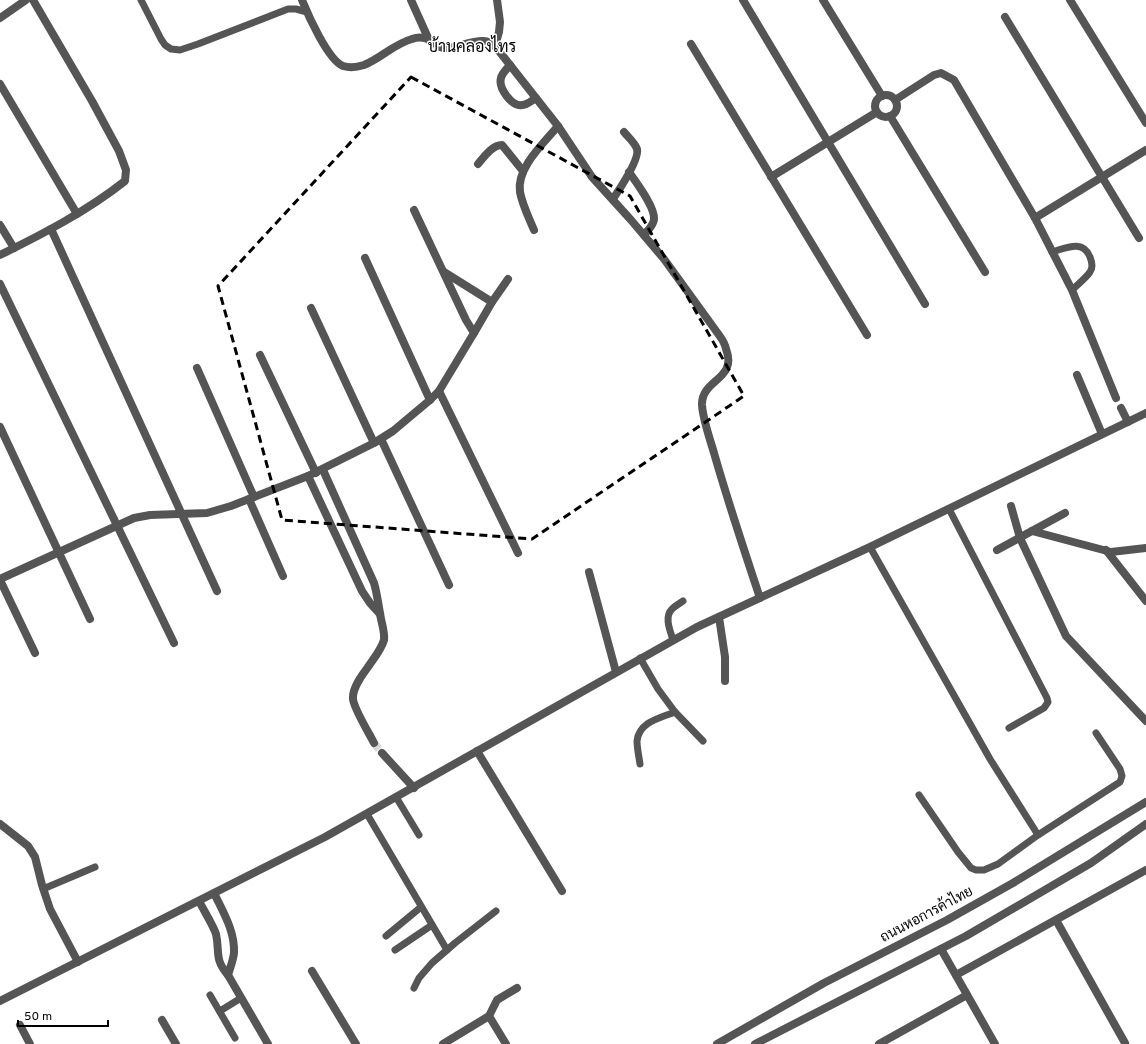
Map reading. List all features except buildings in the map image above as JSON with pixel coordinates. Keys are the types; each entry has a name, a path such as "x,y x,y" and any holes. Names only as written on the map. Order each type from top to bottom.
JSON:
{"street":[{"path":"0,18 26,0"},
{"path":"0,255 77,214 125,182 126,170 119,151 92,100 32,0"},
{"path":"302,0 306,12 324,45 334,60 343,66 356,67 363,65 402,42 412,38 429,40 444,48 485,41 495,46 558,126 592,176 644,234 664,259 706,316 719,335 726,349 729,360 727,369 703,396 703,411 723,484 760,598"},
{"path":"411,0 429,40"},
{"path":"495,46 500,22 497,0"},
{"path":"743,0 925,304"},
{"path":"823,0 882,96"},
{"path":"1070,0 1146,123"},
{"path":"1005,17 1140,238"},
{"path":"691,44 867,335"},
{"path":"510,65 501,76 500,83 503,91 515,104 521,106 536,98"},
{"path":"895,100 934,75 941,73 954,80 1034,218 1072,290 1116,398"},
{"path":"0,84 77,214"},
{"path":"882,96 891,97 895,100 896,109 894,114 885,117 880,116 877,112 875,108 876,103 882,96"},
{"path":"771,177 877,112"},
{"path":"890,116 985,272"},
{"path":"534,230 520,193 519,184 523,171 532,157 558,126"},
{"path":"613,199 636,159 638,152 636,147 624,132"},
{"path":"478,164 493,148 498,145 502,145 523,171"},
{"path":"1034,218 1146,150"},
{"path":"629,172 651,205 653,213 654,219 652,224 644,234"},
{"path":"414,210 466,320 474,333"},
{"path":"0,225 14,248"},
{"path":"51,229 217,592"},
{"path":"365,258 430,400"},
{"path":"444,272 492,302"},
{"path":"35,653 0,580 134,518 150,515 207,513 231,506 316,473 378,441 394,431 439,391 492,302 508,279"},
{"path":"0,284 174,643"},
{"path":"311,308 449,585"},
{"path":"260,355 316,473 360,549 374,583 378,597 384,639 380,650 355,687 352,698 355,707 374,743"},
{"path":"197,368 283,576"},
{"path":"1077,375 1102,434"},
{"path":"439,391 518,553"},
{"path":"1121,408 1128,422"},
{"path":"0,1001 325,837 697,627 870,547 1146,413"},
{"path":"0,427 90,619"},
{"path":"316,473 346,556 362,591 380,614"},
{"path":"1011,506 1020,538 1066,636 1146,721"},
{"path":"997,550 1065,513"},
{"path":"1032,531 1111,552 1146,548"},
{"path":"346,556 360,549"},
{"path":"1106,550 1146,602"},
{"path":"589,572 616,672"},
{"path":"719,617 725,657 725,680"},
{"path":"477,751 562,891"},
{"path":"382,753 414,788"},
{"name":"ถนนหอการค้าไทย","path":"717,1044 824,983 947,920 1016,882 1146,802"},
{"path":"0,824 28,846 35,857 50,909 78,962"},
{"path":"756,1044 966,936 1091,863 1146,824"},
{"path":"956,975 1146,870"},
{"path":"214,893 233,938 234,955 228,975"},
{"path":"199,901 215,934 221,967 228,975 268,1044"},
{"path":"1056,920 1125,1043"},
{"path":"941,949 995,1044"},
{"path":"312,971 356,1044"},
{"path":"443,1044 489,1016 497,1000 517,988"},
{"path":"879,1044 967,995"},
{"path":"489,1016 506,1044"},
{"path":"162,1020 176,1044"},
{"path":"20,1026 30,1044"}],"lane":[{"path":"141,0 165,45 171,49 180,50 288,9 296,9 306,12"},
{"path":"1052,252 1074,246 1081,246 1090,256 1092,266 1090,272 1072,290"},
{"path":"949,509 1047,698 1048,702 1044,708 1009,728"},
{"path":"870,547 986,753 1038,835"},
{"path":"673,640 668,621 669,615 672,609 683,601"},
{"path":"640,658 658,689 675,712 703,741"},
{"path":"640,764 637,742 640,732 644,726 651,721 675,712"},
{"path":"919,795 958,852 971,868 976,870 984,870 998,864 1038,835 1120,782 1122,776 1120,769 1096,733"},
{"path":"396,797 419,835"},
{"path":"367,814 447,950"},
{"path":"43,888 95,867"},
{"path":"386,936 421,907"},
{"path":"414,988 419,978 432,963 496,911"},
{"path":"395,950 432,925"},
{"path":"210,995 236,1038"},
{"path":"220,1011 241,998"}],"highlighted area":[{"path":"411,77 630,196 744,396 532,539 282,520 218,286"}],"tunnel":[{"path":"374,743 382,753"}],"district":[{"name":"บ้านคลองไทร","path":"472,48"}]}
